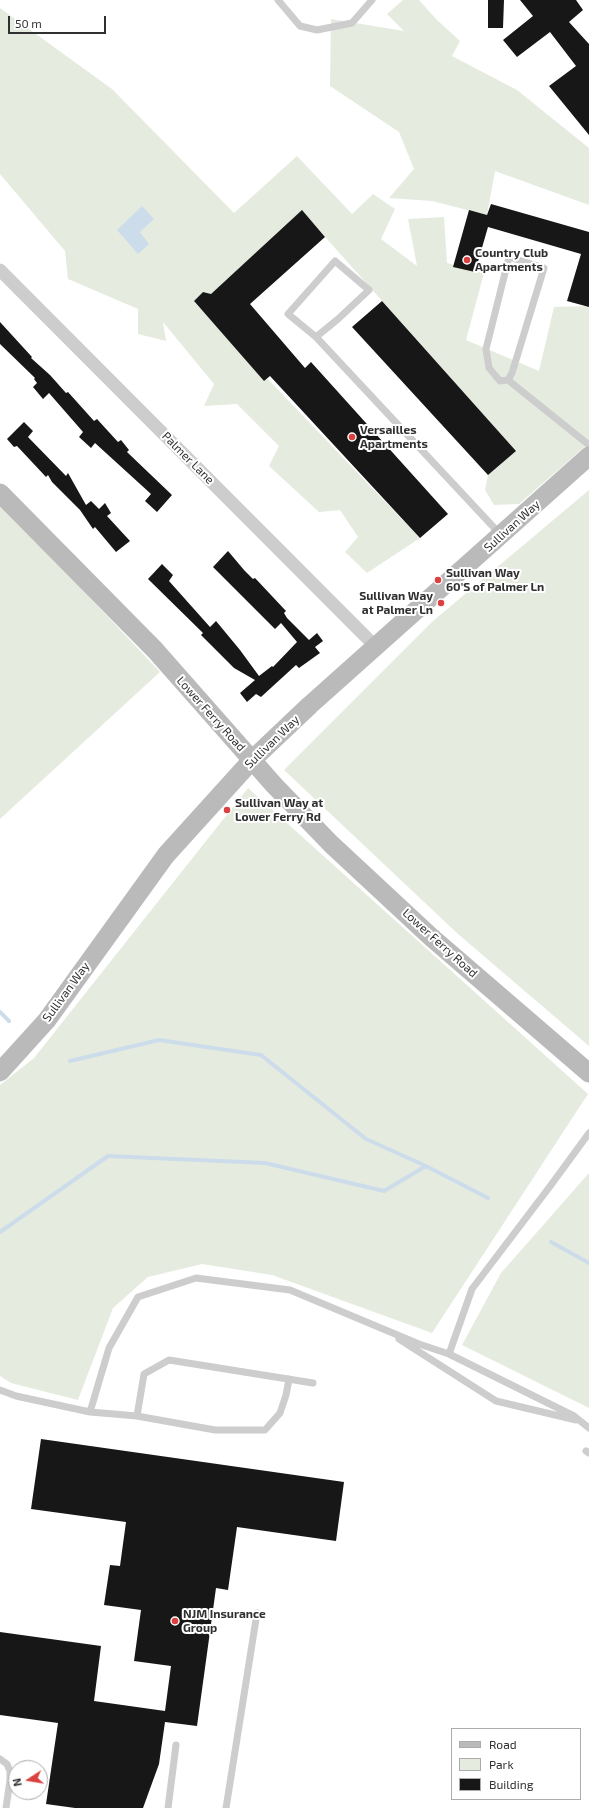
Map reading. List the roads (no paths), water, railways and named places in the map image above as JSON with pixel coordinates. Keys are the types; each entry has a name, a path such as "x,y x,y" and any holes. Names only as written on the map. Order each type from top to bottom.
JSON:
{"main road":[{"name":"Sullivan Way","path":"0,1072 47,1020 166,855 252,760 589,456"},
{"name":"Lower Ferry Road","path":"0,493 155,650 252,760 332,844 431,937 589,1074"}],"street":[{"name":"Palmer Lane","path":"0,270 376,647"}],"lane":[{"path":"278,0 300,26 317,30 352,23 372,0"},
{"path":"508,380 516,361 544,268 509,258 486,349 489,368 500,381 508,380 589,445"},
{"path":"316,337 369,290 335,261 288,314 316,337 502,536"},
{"path":"449,1354 472,1289 589,1133"},
{"path":"90,1412 109,1348 138,1297 196,1278 290,1290 419,1344 449,1354 574,1416 589,1428"},
{"path":"386,1330 496,1401 581,1421"},
{"path":"137,1416 144,1374 169,1360 313,1383"},
{"path":"0,1390 16,1396 90,1412 137,1416 215,1430 265,1430 280,1413 286,1396 289,1379"},
{"path":"226,1808 257,1612"},
{"path":"168,1808 176,1745"},
{"path":"0,1759 7,1764 10,1771 6,1808"}],"water":[{"path":"142,206 154,219 140,232 149,244 138,254 117,230"}],"waterway":[{"path":"0,1012 9,1021"},
{"path":"70,1061 159,1040 261,1055 366,1139 426,1166 488,1198"},
{"path":"0,1232 108,1156 265,1163 384,1191 426,1166"},
{"path":"551,1242 589,1263"}],"place":[{"name":"Country Club Apartments","path":"467,260"},
{"name":"Versailles Apartments","path":"352,437"},
{"name":"Sullivan Way 60'S of Palmer Ln","path":"438,580"},
{"name":"Sullivan Way at Palmer Ln","path":"441,603"},
{"name":"Sullivan Way at Lower Ferry Rd","path":"227,810"},
{"name":"NJM Insurance Group","path":"175,1621"}]}
